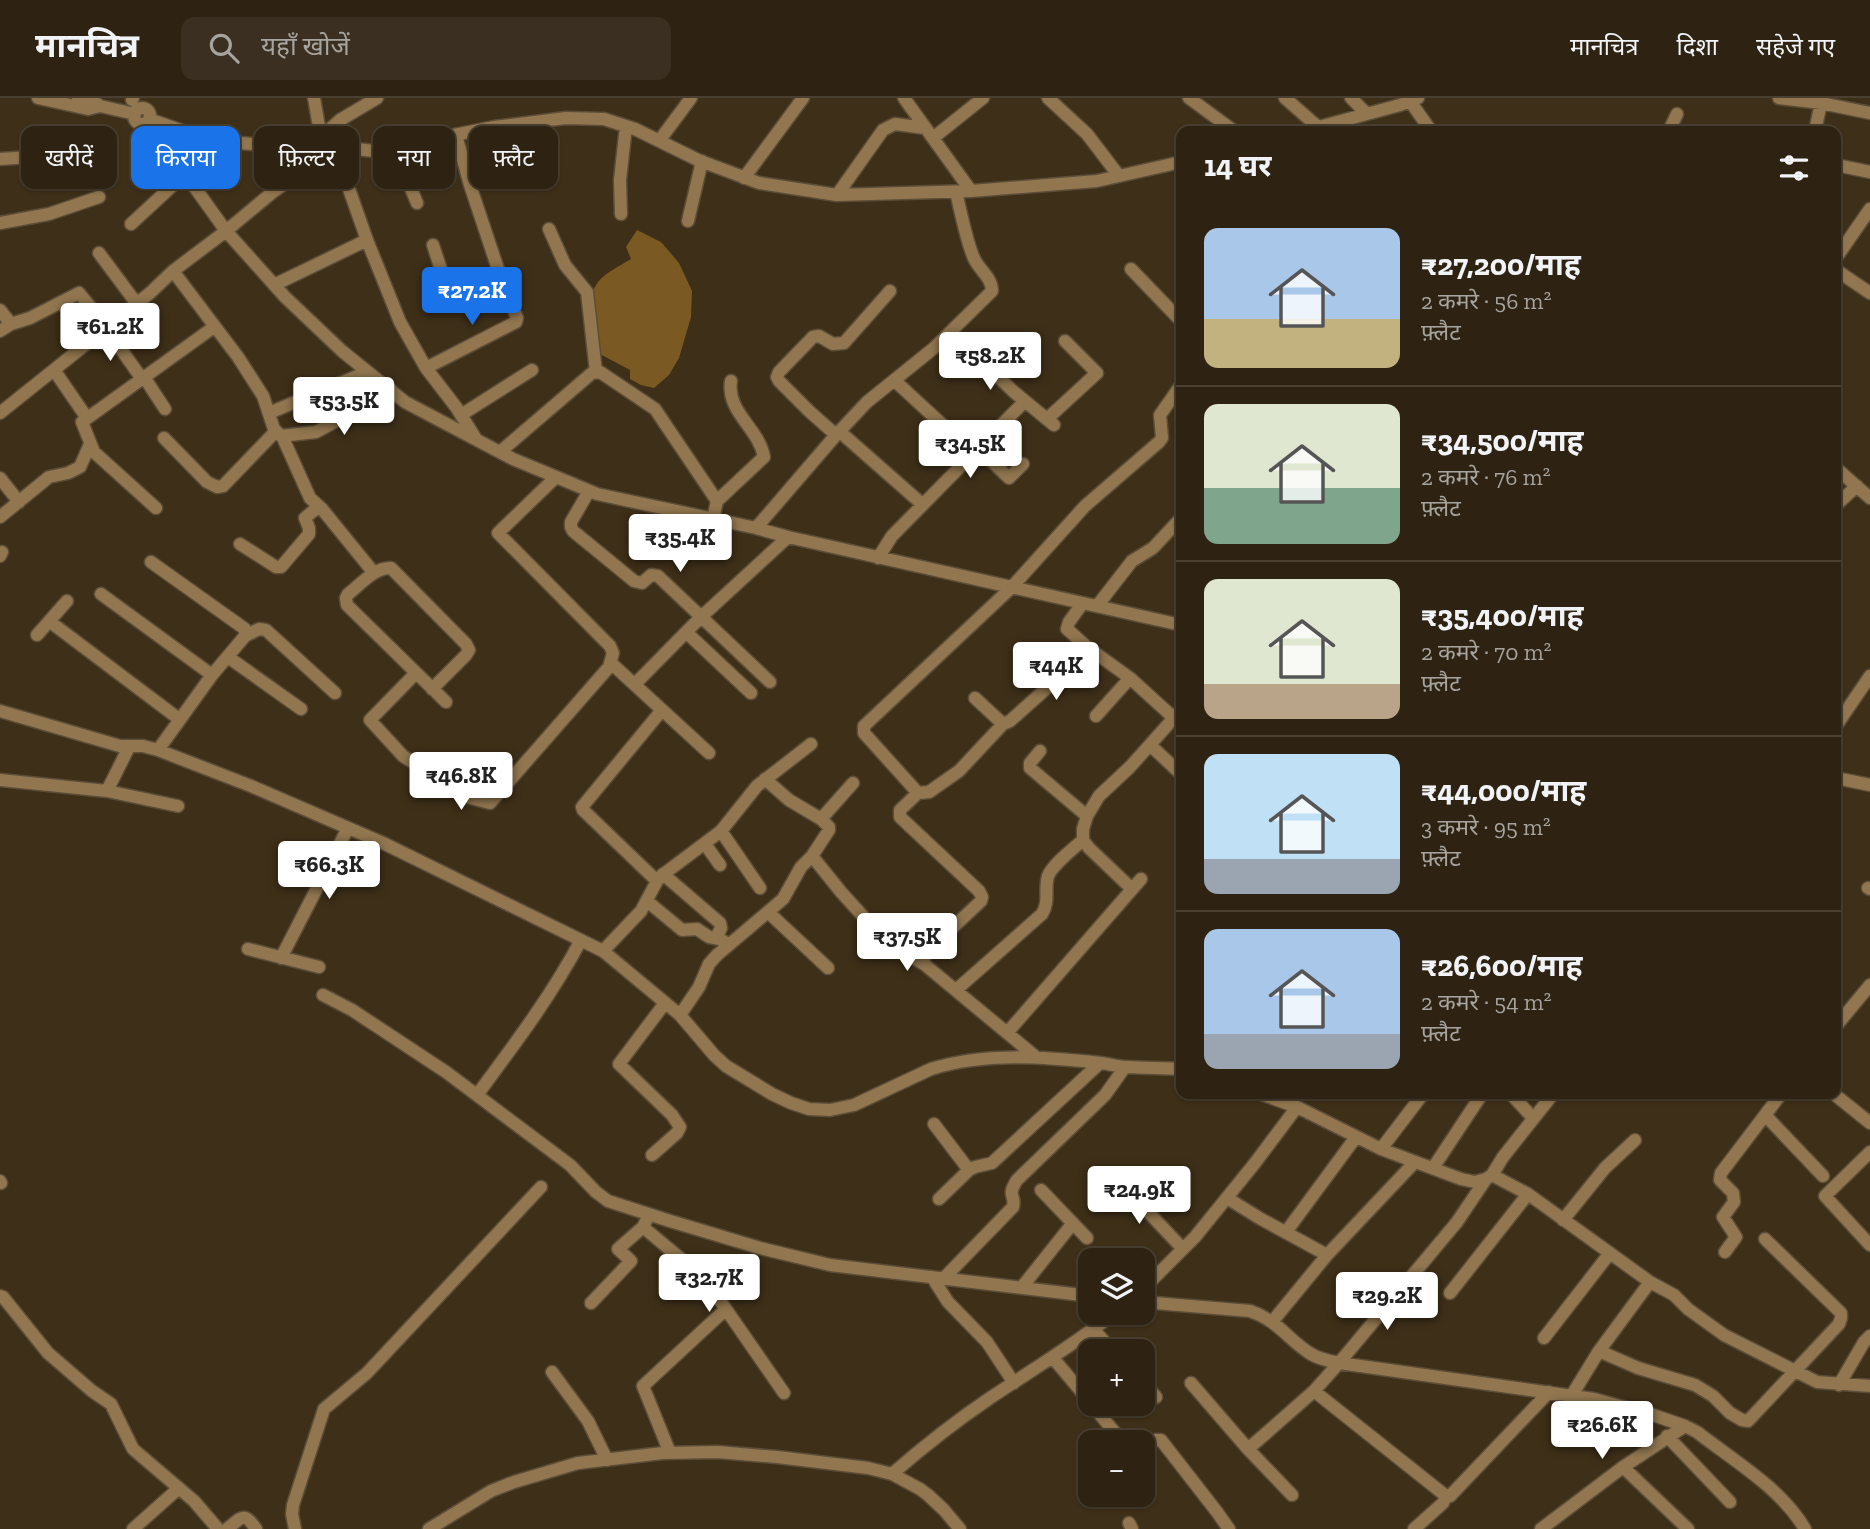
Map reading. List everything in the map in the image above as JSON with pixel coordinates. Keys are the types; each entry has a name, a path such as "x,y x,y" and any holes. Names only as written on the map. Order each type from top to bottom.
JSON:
{"street":[{"path":"38,98 88,108 134,104 137,121 141,123 147,121 218,141 254,144"},
{"path":"78,98 93,101 100,106"},
{"path":"314,98 319,126"},
{"path":"335,126 377,98"},
{"path":"659,141 691,98"},
{"path":"744,178 803,98"},
{"path":"904,98 971,191"},
{"path":"837,195 883,130 895,124 929,133 983,98"},
{"path":"1048,98 1087,134 1119,176"},
{"path":"1189,98 1227,126"},
{"path":"1285,98 1317,126"},
{"path":"1351,98 1367,114"},
{"path":"1779,98 1846,103 1870,113"},
{"path":"1322,126 1414,100 1428,126"},
{"path":"1816,126 1821,103"},
{"path":"1671,126 1677,114"},
{"path":"426,368 514,325 517,318 470,185 456,135 566,118 604,120 626,126 702,161 759,183 837,195 956,192 1097,181 1176,163"},
{"path":"147,121 151,126"},
{"path":"621,214 620,180 626,126"},
{"path":"0,159 21,158"},
{"path":"688,221 702,161"},
{"path":"1841,166 1870,172"},
{"path":"131,224 169,189"},
{"path":"196,189 226,231 274,285 367,372 405,401 500,452 556,477 597,494 1176,624"},
{"path":"0,413 277,189"},
{"path":"349,189 400,322 426,368 476,439"},
{"path":"411,189 417,204"},
{"path":"756,528 867,402 934,348 992,291 989,278 974,260 956,192"},
{"path":"0,223 49,214 99,197"},
{"path":"1841,251 1870,209"},
{"path":"549,229 565,265 587,292 596,372"},
{"path":"274,285 367,240"},
{"path":"433,245 452,303 502,281"},
{"path":"99,253 137,304"},
{"path":"1130,269 1176,316"},
{"path":"173,271 263,396 268,413 310,498 374,573"},
{"path":"1841,273 1870,293"},
{"path":"890,291 844,343 833,344 819,336 813,337 777,377 808,411 922,504"},
{"path":"0,310 6,328 79,293 165,409"},
{"path":"156,508 94,453 82,422 214,327"},
{"path":"951,332 1051,422 1097,373 1065,341"},
{"path":"54,370 87,418"},
{"path":"461,415 532,370"},
{"path":"268,413 367,372"},
{"path":"500,452 592,373 600,372 654,409 717,501"},
{"path":"894,380 1009,478 1023,464"},
{"path":"713,519 717,501 764,457 760,444 732,400 729,391 731,381"},
{"path":"164,438 207,482 217,487 222,486 279,433 316,432 392,391"},
{"path":"918,793 863,733 864,726 1011,588 1085,506 1159,442 1162,438 1160,415 1176,392"},
{"path":"878,558 892,536 1025,401"},
{"path":"0,517 49,477 80,467 90,444"},
{"path":"1841,472 1870,498"},
{"path":"416,673 370,720 403,756 467,797 490,803 609,667 614,653 610,646 498,533 556,477"},
{"path":"0,478 19,502"},
{"path":"1841,500 1857,486"},
{"path":"589,491 571,522 573,531 638,584 651,575 658,576 770,682"},
{"path":"240,544 276,567 281,567 309,534 305,518 319,506"},
{"path":"1097,606 1132,561 1153,548 1176,523"},
{"path":"635,684 701,617 788,537"},
{"path":"151,562 245,629 245,636"},
{"path":"432,689 469,650 391,568 384,568 348,594 347,605 432,689 446,702"},
{"path":"101,594 212,675"},
{"path":"37,635 67,601"},
{"path":"1082,604 1067,629 1087,647 1176,712"},
{"path":"50,621 179,719"},
{"path":"158,750 212,675 245,636 259,629 266,630 335,693"},
{"path":"686,632 751,693"},
{"path":"920,962 982,897 979,891 900,817 900,810 918,793 929,792 959,771 1003,724 1010,721 1066,671 1087,647"},
{"path":"228,657 302,709"},
{"path":"611,663 709,753"},
{"path":"1841,719 1870,676"},
{"path":"1096,716 1130,678"},
{"path":"975,698 1003,724"},
{"path":"662,710 582,807 660,877 720,923 722,941"},
{"path":"0,711 120,746 143,746 158,750 251,786 394,848 582,940 603,951 680,1015 726,1066 772,1094 809,1109 830,1110 854,1105 931,1069 991,1058 1036,1057 1125,1067 1176,1069"},
{"path":"1007,1033 1136,884 1089,848 1083,840 1083,829 1099,796 1176,716"},
{"path":"603,951 637,916 660,877 721,831 765,779 811,744"},
{"path":"1150,746 1176,769"},
{"path":"107,791 129,747"},
{"path":"1040,751 1030,762 1030,768 1087,816"},
{"path":"680,1015 699,987 722,941 768,912 783,899 801,867 812,856 829,830 821,819 787,799 765,779"},
{"path":"1841,779 1870,785"},
{"path":"0,780 107,791 178,806"},
{"path":"821,819 853,783"},
{"path":"281,958 348,828"},
{"path":"721,831 760,888"},
{"path":"956,990 1042,914 1047,905 1046,884 1051,869 1083,840"},
{"path":"705,844 720,865"},
{"path":"812,856 841,892 896,947 956,990 1036,1057"},
{"path":"647,901 682,930 695,928 722,941"},
{"path":"768,912 828,968"},
{"path":"477,1094 565,970 582,940"},
{"path":"248,949 319,967"},
{"path":"1841,1020 1870,985"},
{"path":"323,995 361,1016 477,1094 570,1165 596,1192 608,1200 760,1248 830,1265 1078,1294"},
{"path":"652,1155 677,1133 680,1127 672,1115 619,1064 665,1003"},
{"path":"939,1199 969,1170 992,1163 1100,1063"},
{"path":"938,1278 1013,1207 1012,1188 1017,1180 1105,1095 1125,1067"},
{"path":"1275,1099 1414,1163 1461,1180 1475,1182 1489,1177 1528,1194 1650,1282 1674,1295 1688,1309 1724,1335 1817,1382 1870,1386"},
{"path":"1155,1277 1195,1237 1227,1198 1298,1099"},
{"path":"1381,1149 1419,1099"},
{"path":"1433,1168 1479,1099"},
{"path":"1516,1099 1533,1118"},
{"path":"1248,1449 1314,1391 1339,1363 1457,1223 1503,1157 1549,1099"},
{"path":"1725,1252 1740,1240 1723,1217 1734,1202 1733,1193 1720,1180 1721,1172 1777,1099"},
{"path":"1840,1099 1870,1124"},
{"path":"1765,1115 1823,1176"},
{"path":"934,1124 969,1170"},
{"path":"1286,1233 1356,1137"},
{"path":"1563,1220 1605,1168 1635,1140"},
{"path":"1870,1152 1825,1196 1870,1245"},
{"path":"1272,1322 1327,1255 1414,1163"},
{"path":"1119,1181 1183,1248"},
{"path":"295,1529 293,1505 324,1409 367,1373 541,1187"},
{"path":"1041,1190 1087,1238"},
{"path":"1450,1293 1528,1194"},
{"path":"1227,1198 1327,1255"},
{"path":"591,1303 631,1261 618,1249 643,1227 650,1214"},
{"path":"1022,1287 1073,1223"},
{"path":"643,1227 705,1279 785,1393"},
{"path":"1599,1351 1638,1368 1695,1385 1713,1396 1730,1413 1748,1421 1839,1324 1841,1313 1765,1239"},
{"path":"1544,1338 1610,1254"},
{"path":"938,1278 948,1302 987,1342 1014,1383"},
{"path":"1572,1395 1599,1351 1650,1282"},
{"path":"0,1296 48,1353 111,1404 133,1449 194,1501 218,1529"},
{"path":"1155,1303 1250,1311 1272,1322 1315,1356 1339,1363 1594,1399 1685,1426 1697,1432 1769,1487 1790,1507 1805,1529"},
{"path":"670,1453 643,1386 726,1309"},
{"path":"892,1474 919,1450 1100,1325"},
{"path":"1094,1330 1102,1339"},
{"path":"1839,1385 1870,1336"},
{"path":"1053,1357 1078,1387"},
{"path":"552,1372 588,1421 607,1460"},
{"path":"1191,1382 1248,1449 1292,1495"},
{"path":"1314,1391 1446,1496"},
{"path":"1446,1496 1450,1496 1549,1392"},
{"path":"1102,1416 1113,1430"},
{"path":"1541,1529 1623,1467 1685,1426"},
{"path":"1667,1436 1730,1502"},
{"path":"1155,1440 1161,1440 1229,1529"},
{"path":"429,1529 491,1491 578,1463 670,1453 718,1452 868,1468 892,1474 928,1495 960,1529"},
{"path":"1623,1467 1688,1529"},
{"path":"133,1529 179,1488"},
{"path":"1414,1529 1443,1503 1446,1496"},
{"path":"227,1529 242,1517 249,1519 256,1529"}],"shaded area":[{"path":"637,230 661,242 679,263 692,291 691,317 679,358 669,375 654,388 630,379 630,370 598,353 592,317 592,298 598,282 631,259 626,247"}]}
